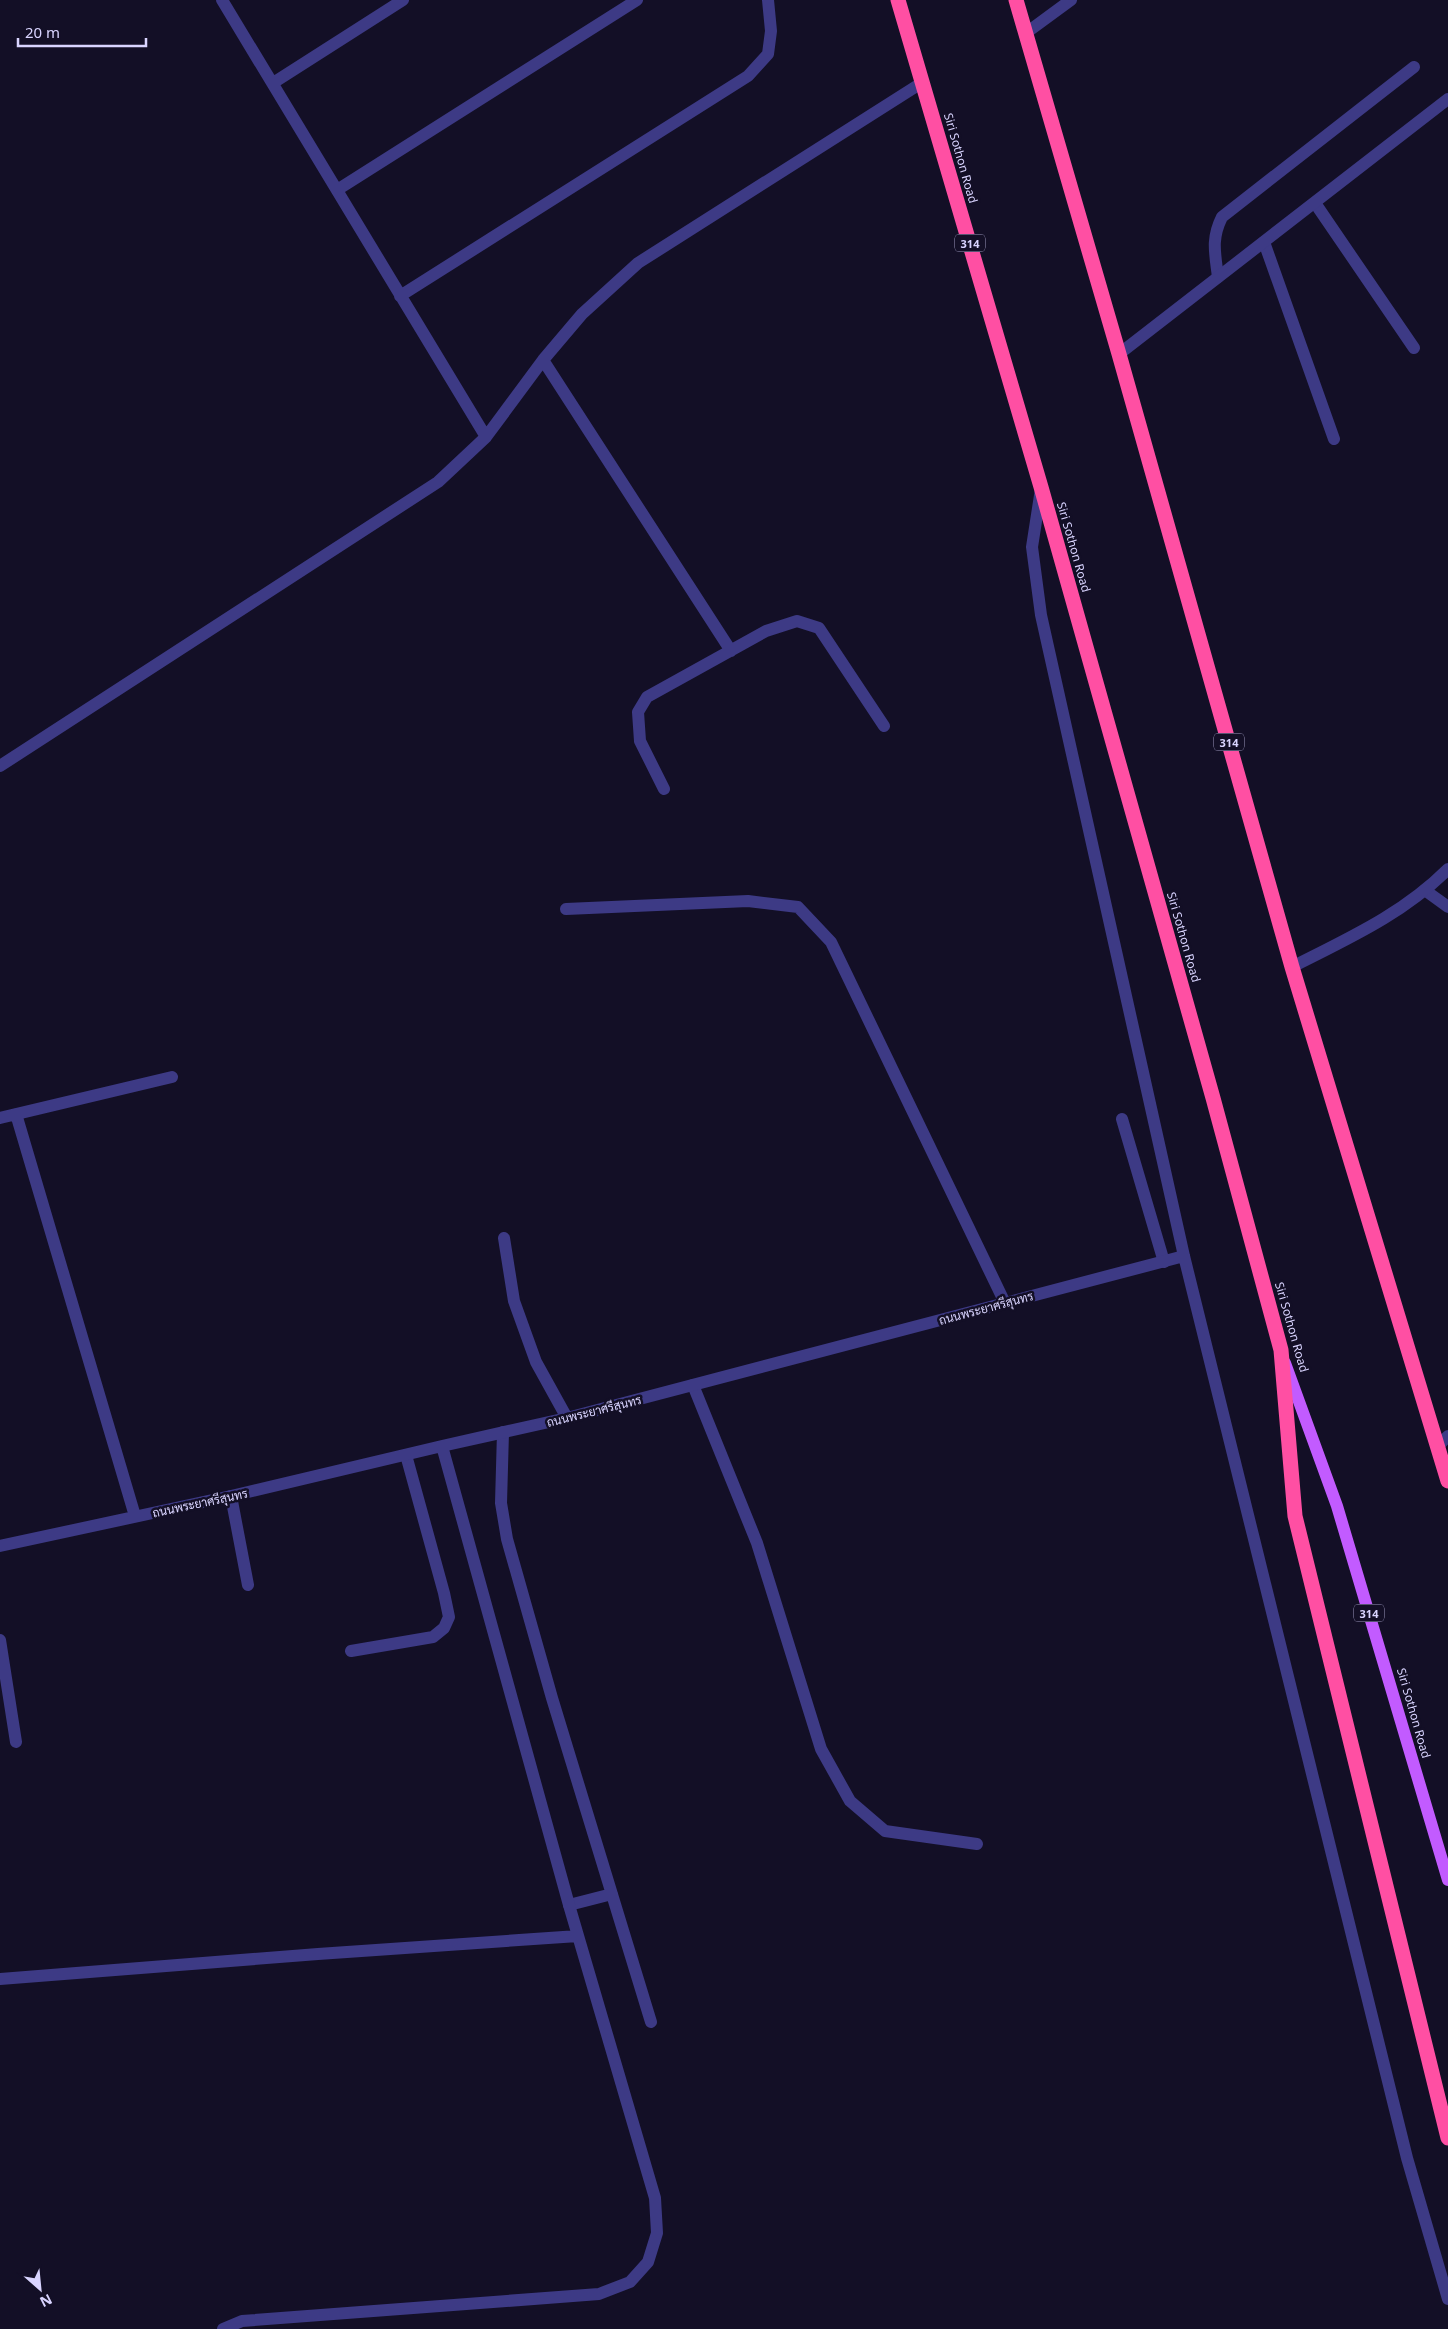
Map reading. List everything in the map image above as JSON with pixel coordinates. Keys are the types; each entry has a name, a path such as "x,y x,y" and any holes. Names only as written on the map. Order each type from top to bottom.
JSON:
{"highway":[{"name":"Siri Sothon Road","path":"898,0 1041,487 1213,1098 1281,1350"},
{"name":"314","path":"1016,0 1119,354 1292,967 1443,1441 1448,1482"},
{"path":"1281,1350 1295,1516 1448,2138"}],"main road":[{"name":"Siri Sothon Road","path":"1281,1350 1338,1506 1448,1880"}],"street":[{"path":"222,0 486,437"},
{"path":"272,83 403,0"},
{"path":"337,190 637,0"},
{"path":"400,296 748,76 768,54 771,30 768,0"},
{"path":"1026,33 1070,0"},
{"path":"1218,277 1213,244 1215,230 1222,217 1414,67"},
{"path":"0,766 438,482 486,437 543,360 582,314 638,263 923,82"},
{"path":"1119,354 1448,99"},
{"path":"1315,203 1414,348"},
{"path":"1264,242 1334,439"},
{"path":"543,360 730,651"},
{"path":"1041,487 1032,547 1041,615 1184,1256 1407,2158 1448,2299"},
{"path":"664,789 640,741 638,712 647,697 766,631 797,621 820,628 884,726"},
{"path":"1292,967 1383,920 1426,891 1448,868"},
{"path":"1426,891 1448,907"},
{"path":"566,909 748,901 798,907 831,942 1005,1303"},
{"path":"0,1118 172,1077"},
{"path":"16,1114 135,1516"},
{"path":"1122,1118 1164,1262"},
{"path":"504,1238 514,1302 536,1362 567,1418"},
{"name":"ถนนพระยาศรีสุนทร","path":"0,1546 231,1496 567,1418 1184,1256"},
{"path":"693,1385 757,1543 821,1749 850,1801 885,1831 977,1844"},
{"path":"503,1432 501,1503 507,1539 651,2022"},
{"path":"223,2329 242,2321 599,2294 630,2282 648,2262 658,2233 655,2198 569,1906 442,1446"},
{"path":"351,1651 433,1637 444,1628 449,1617 406,1455"},
{"path":"231,1496 248,1585"},
{"path":"0,1640 16,1742"},
{"path":"569,1906 612,1894"},
{"path":"0,1979 578,1936"}]}
